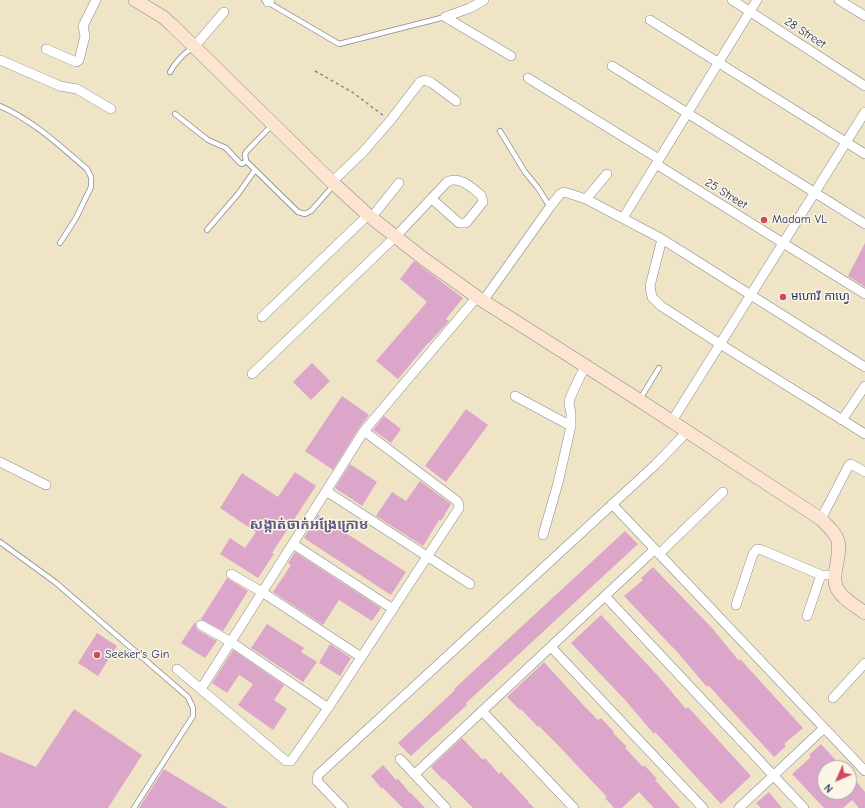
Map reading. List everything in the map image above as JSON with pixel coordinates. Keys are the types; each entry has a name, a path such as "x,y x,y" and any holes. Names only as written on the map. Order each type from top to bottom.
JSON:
{"street":[{"path":"46,49 78,62 86,36 83,26 96,0"},
{"path":"135,0 163,18 333,183 369,216 394,236 480,299 672,421 822,519 834,531 840,545 828,575 807,616"},
{"path":"445,17 470,8 484,0"},
{"name":"28 Street","path":"732,0 865,86"},
{"path":"623,218 758,0"},
{"path":"839,0 865,16"},
{"path":"194,47 224,12"},
{"path":"445,17 510,56"},
{"path":"650,20 865,154"},
{"path":"0,60 60,86 76,89 111,110"},
{"path":"612,66 865,224"},
{"name":"25 Street","path":"528,78 784,244 865,294"},
{"path":"333,183 390,121 420,82 425,80 432,83 456,101"},
{"path":"672,421 816,193 865,112"},
{"path":"586,199 607,174"},
{"path":"252,374 394,236 399,234 448,182 451,180 460,181 481,195 483,202 466,223 463,224 459,223 432,199"},
{"path":"262,317 369,216 399,183"},
{"path":"201,689 364,431 480,299 560,194 564,192 586,199 662,239 865,367"},
{"path":"662,239 650,286 652,298 661,306 720,344 865,434"},
{"path":"543,535 558,483 571,426 570,398 585,366"},
{"path":"842,420 865,386"},
{"path":"515,396 571,426"},
{"path":"177,669 286,761 291,761 328,708 459,508 457,501 364,431"},
{"path":"343,808 317,781 318,775 672,449 687,432"},
{"path":"0,462 46,485"},
{"path":"822,519 849,465 854,465 865,472"},
{"path":"326,491 470,584"},
{"path":"415,774 605,596 723,492"},
{"path":"612,504 865,771"},
{"path":"293,544 393,609"},
{"path":"736,605 753,554 757,549 828,575 842,596 865,613"},
{"path":"231,574 262,592 361,657"},
{"path":"605,596 804,808"},
{"path":"201,625 231,642 328,708"},
{"path":"551,647 703,808"},
{"path":"833,698 865,664"},
{"path":"482,711 574,808"},
{"path":"739,808 824,728"},
{"path":"400,759 446,808"}],"lane":[{"path":"268,1 339,44 445,17"},
{"path":"170,72 175,62 194,47"},
{"path":"0,106 16,113 39,128 88,169 91,177 91,187 76,218 60,243"},
{"path":"175,114 208,140 226,148 240,163 242,164 246,161"},
{"path":"272,125 247,151 246,161 298,212 306,214 311,211 333,183"},
{"path":"500,131 525,172 538,188 550,207"},
{"path":"207,230 238,194 255,170"},
{"path":"639,400 658,368"},
{"path":"0,542 55,582 188,697 193,708 193,716 134,808"}],"path":[{"path":"316,71 352,92 390,121"}],"building":[{"path":"865,243 865,287 848,276"},
{"path":"414,261 463,298 446,319 449,321 428,343 398,379 376,361 427,302 400,279"},
{"path":"312,363 330,381 311,400 293,382"},
{"path":"342,396 369,415 359,428 333,470 305,451"},
{"path":"466,409 488,425 446,482 425,466"},
{"path":"384,416 401,429 391,443 373,430"},
{"path":"350,464 377,482 362,506 335,488"},
{"path":"295,472 316,486 272,553 274,554 258,578 220,554 230,538 245,548 256,532 220,508 242,473 278,497"},
{"path":"420,481 451,504 423,546 376,516 392,492 406,501"},
{"path":"318,515 406,572 391,595 304,538"},
{"path":"625,531 638,544 466,703 467,705 411,756 398,743 455,690 454,689"},
{"path":"295,552 381,608 372,621 339,600 323,625 273,592 291,565 288,563"},
{"path":"653,567 712,628 739,661 740,659 803,728 784,744 786,746 774,757 708,685 707,687 679,654 624,596 643,580 641,578"},
{"path":"227,578 248,591 223,631 201,619"},
{"path":"601,615 659,677 686,709 688,707 751,776 721,804 655,732 654,734 626,701 571,643"},
{"path":"195,622 198,630 217,641 205,658 181,643"},
{"path":"267,624 304,648 301,652 317,662 303,682 251,648"},
{"name":"Seeker's Gin","path":"97,633 117,646 98,676 78,663"},
{"path":"330,644 351,658 340,676 319,663"},
{"path":"233,650 284,685 274,700 287,709 273,730 238,705 253,684 239,675 227,693 212,683"},
{"path":"544,662 598,720 601,718 627,747 625,748 657,779 655,780 680,808 654,808 639,792 622,808 614,808 605,798 607,797 554,741 507,697"},
{"path":"74,709 142,755 108,808 0,808 0,752 36,767"},
{"path":"462,738 483,760 485,758 499,774 501,772 534,808 473,808 444,779 443,780 431,767"},
{"path":"821,744 836,760 817,760 817,800 852,800 843,808 824,808 792,774 811,757 809,755"},
{"path":"383,765 425,808 403,808 383,788 382,789 371,776"},
{"path":"164,769 228,808 139,808"},
{"path":"857,782 865,792 865,808 859,808 852,800 857,800"},
{"path":"769,792 782,808 761,808 756,803"}],"place":[{"name":"Madam VL","path":"764,220"},
{"name":"មហោរី កាហ្វេ","path":"783,297"},
{"name":"Seeker's Gin","path":"97,655"}],"district":[{"name":"សង្កាត់ចាក់អង្រែក្រោម","path":"309,525"}]}
